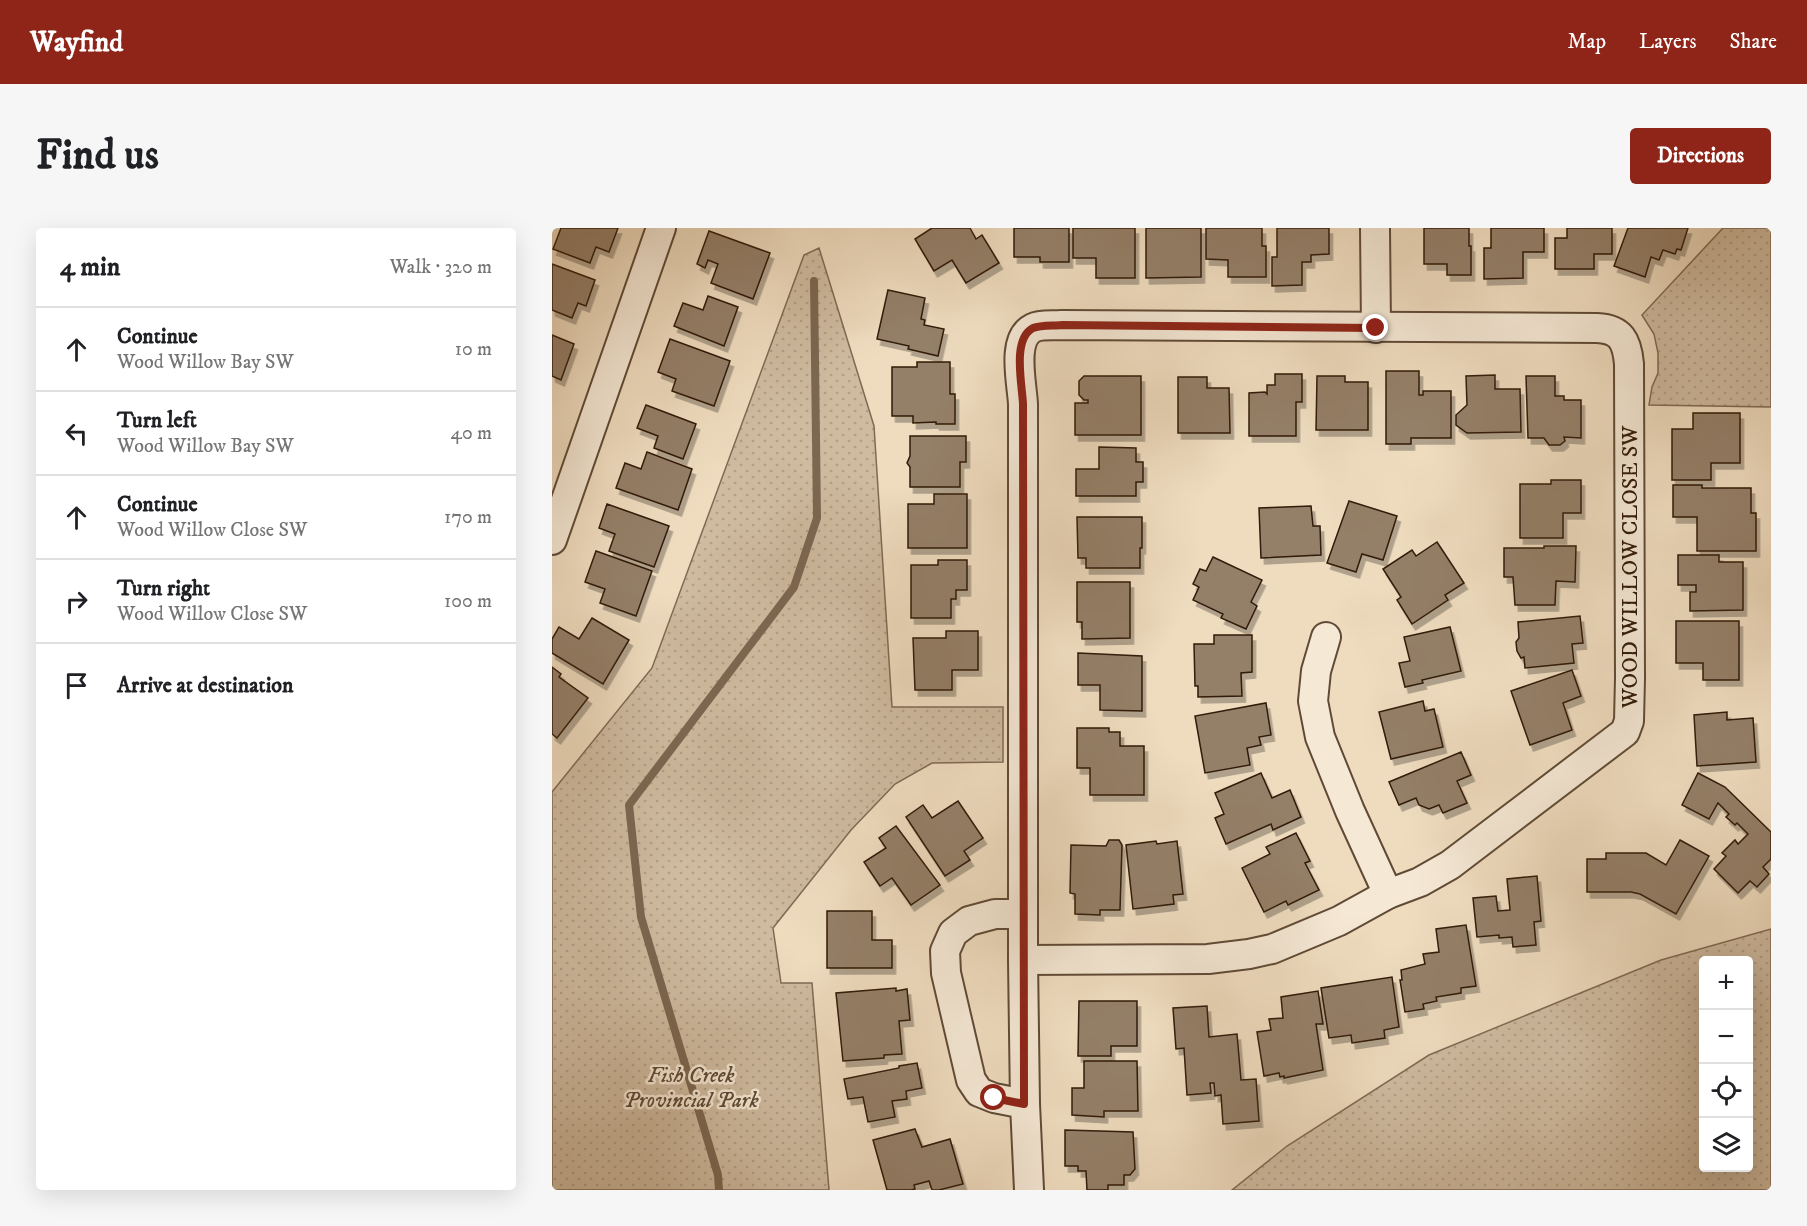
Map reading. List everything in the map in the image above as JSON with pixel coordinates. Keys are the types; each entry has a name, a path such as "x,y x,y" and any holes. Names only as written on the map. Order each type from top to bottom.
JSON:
{"street":[{"path":"552,540 661,228"},
{"path":"1376,228 1376,328"},
{"name":"WOOD WILLOW CLOSE SW","path":"1062,325 1376,328 1608,329 1621,337 1626,346 1629,364 1630,678 1627,727 1618,738 1450,865 1420,882 1388,894 1339,921 1272,949 1208,959 1023,960 1023,404 1020,349 1024,335 1035,327 1062,325"},
{"path":"1326,637 1316,671 1313,701 1320,737 1350,811 1388,894"},
{"path":"1023,914 994,915 969,921 953,933 945,951 946,973 971,1080 979,1092 994,1098 1024,1104"},
{"path":"1023,960 1024,1104 1029,1190"}],"green space":[{"path":"1723,228 1771,228 1771,407 1649,405 1652,387 1658,373 1658,353 1654,334 1642,315"},
{"name":"Fish Creek Provincial Park","path":"819,248 874,426 892,707 1003,707 1003,762 932,763 895,784 851,830 773,928 781,983 812,983 829,1190 552,1190 552,792 652,668 804,255"},
{"path":"1771,929 1771,1190 1232,1190 1287,1146 1429,1055 1661,960"}],"building":[{"path":"561,228 618,228 609,252 596,247 590,263 553,249"},
{"path":"932,228 970,228 976,239 982,235 999,263 966,283 952,260 934,271 915,239"},
{"path":"1014,228 1069,228 1069,262 1040,262 1040,257 1014,257"},
{"path":"1073,228 1135,228 1135,278 1096,278 1096,258 1073,258"},
{"path":"1146,228 1201,228 1201,277 1146,278"},
{"path":"1206,228 1262,228 1262,246 1266,246 1266,277 1228,277 1228,260 1206,259"},
{"path":"1277,228 1329,228 1329,254 1311,255 1311,262 1302,262 1302,285 1272,286 1272,257 1277,257"},
{"path":"1424,228 1469,228 1471,275 1447,275 1447,264 1424,264"},
{"path":"1491,228 1544,228 1544,252 1523,252 1523,278 1484,279 1484,248 1491,248"},
{"path":"1567,228 1612,228 1612,254 1594,254 1594,269 1555,269 1555,238 1567,238"},
{"path":"1628,228 1688,228 1681,250 1677,249 1675,254 1663,250 1659,260 1651,257 1645,277 1614,266"},
{"path":"709,231 770,253 753,299 711,283 718,264 708,260 705,268 697,264"},
{"path":"552,264 595,280 586,306 578,303 572,318 552,310"},
{"path":"888,290 925,298 921,319 925,320 924,325 944,329 938,356 908,349 909,346 877,339"},
{"path":"708,296 738,307 724,346 674,326 683,303 703,310"},
{"path":"552,335 574,344 561,380 552,376"},
{"path":"670,339 730,361 714,406 672,391 676,379 658,372"},
{"path":"917,362 950,362 950,394 955,394 955,424 913,423 913,416 892,416 892,367 917,367"},
{"path":"1386,371 1419,371 1419,395 1423,395 1423,391 1451,391 1451,438 1411,438 1411,444 1386,444"},
{"path":"1275,374 1302,374 1302,402 1296,402 1296,436 1249,436 1249,393 1265,392 1267,394 1267,385 1275,385"},
{"path":"1495,375 1495,389 1520,389 1521,432 1467,433 1456,425 1456,415 1467,405 1466,376"},
{"path":"1084,376 1141,376 1141,435 1075,435 1075,403 1088,403 1088,400 1084,400 1079,395 1079,381"},
{"path":"1317,376 1345,376 1345,382 1368,382 1368,430 1316,430"},
{"path":"1526,376 1555,376 1555,396 1564,396 1564,400 1581,400 1581,438 1564,437 1565,441 1560,445 1549,445 1544,438 1528,438"},
{"path":"1178,377 1207,377 1207,388 1229,388 1230,433 1178,433"},
{"path":"646,405 696,424 683,459 654,448 658,436 637,428"},
{"path":"1693,413 1740,413 1740,463 1711,463 1711,480 1672,480 1672,429 1693,429"},
{"path":"910,436 966,436 966,462 960,462 960,487 910,487 910,467 907,463 910,456"},
{"path":"1099,447 1136,448 1136,462 1143,462 1143,482 1136,482 1136,496 1076,496 1076,469 1099,469"},
{"path":"647,452 692,469 678,510 616,488 625,463 641,469"},
{"path":"1551,480 1581,480 1581,513 1563,513 1563,538 1520,538 1520,484 1551,484"},
{"path":"1673,485 1702,485 1702,488 1751,488 1751,513 1756,513 1756,551 1697,551 1697,517 1673,517"},
{"path":"934,494 967,494 967,548 908,548 908,504 934,504"},
{"path":"1349,501 1397,516 1383,560 1362,554 1356,572 1327,563"},
{"path":"607,504 669,526 654,567 609,551 615,534 599,528"},
{"path":"1311,506 1313,526 1320,526 1321,555 1261,558 1259,508"},
{"path":"1077,517 1142,517 1140,568 1086,568 1086,558 1078,558"},
{"path":"1437,542 1464,583 1445,595 1448,600 1412,624 1397,600 1401,597 1383,569 1412,550 1416,556"},
{"path":"1544,546 1576,546 1575,582 1556,581 1555,605 1515,605 1513,577 1504,577 1504,548 1544,548"},
{"path":"596,551 652,571 636,616 600,603 605,589 585,582"},
{"path":"1678,555 1719,555 1719,562 1743,562 1743,610 1690,611 1690,592 1696,592 1696,585 1678,585"},
{"path":"1213,557 1262,580 1251,602 1257,606 1246,629 1221,618 1223,614 1193,600 1199,587 1193,584 1200,569 1206,571"},
{"path":"938,560 967,560 967,590 956,590 956,599 951,599 951,618 911,618 911,565 938,565"},
{"path":"1077,582 1130,582 1130,638 1082,639 1082,622 1077,622"},
{"path":"1580,616 1583,643 1572,644 1574,663 1525,668 1524,657 1521,658 1517,651 1518,622"},
{"path":"592,618 629,640 603,684 552,653 552,639 559,627 579,639"},
{"path":"1676,621 1739,621 1739,680 1703,680 1703,663 1676,663"},
{"path":"1450,627 1461,671 1422,680 1423,683 1405,687 1399,663 1410,661 1404,637"},
{"path":"946,631 978,631 978,670 952,670 952,690 915,690 913,638 946,638"},
{"path":"1214,635 1252,635 1252,672 1241,673 1242,696 1198,697 1198,686 1195,686 1194,644 1214,644"},
{"path":"1078,653 1142,656 1142,711 1100,710 1100,685 1078,685"},
{"path":"552,667 561,674 559,677 588,698 557,738 552,734"},
{"path":"1572,670 1581,696 1563,703 1572,730 1530,745 1511,691"},
{"path":"1423,701 1425,711 1434,709 1443,747 1391,759 1379,712"},
{"path":"1266,703 1271,735 1259,737 1261,745 1247,748 1250,765 1205,773 1195,716"},
{"path":"1727,712 1727,720 1753,718 1756,762 1697,766 1694,715"},
{"path":"1077,728 1109,728 1109,732 1120,732 1120,746 1144,746 1144,795 1090,795 1090,768 1077,768"},
{"path":"1461,752 1471,775 1457,781 1467,803 1443,813 1439,805 1429,809 1419,805 1416,798 1399,805 1389,782"},
{"path":"1261,773 1272,798 1290,790 1301,817 1273,830 1271,824 1226,844 1215,818 1224,814 1215,793"},
{"path":"1698,773 1725,787 1771,832 1771,859 1763,867 1769,874 1757,887 1750,881 1738,893 1714,869 1726,856 1722,853 1735,840 1738,844 1748,834 1737,823 1735,825 1726,817 1729,814 1718,803 1709,819 1682,805"},
{"path":"958,801 983,838 964,851 970,860 945,876 906,817 923,805 932,818"},
{"path":"896,826 940,885 911,905 892,878 880,886 864,862 886,848 879,838"},
{"path":"1296,833 1310,861 1305,863 1319,890 1288,905 1286,901 1264,912 1242,868 1270,854 1266,847"},
{"path":"1109,840 1119,840 1122,845 1120,910 1100,910 1100,915 1075,914 1075,894 1070,893 1071,845 1106,846"},
{"path":"1680,840 1709,856 1676,914 1640,894 1587,892 1587,859 1606,859 1606,853 1646,853 1666,865"},
{"path":"1156,841 1157,844 1177,841 1183,894 1173,895 1174,904 1133,909 1126,845"},
{"path":"1537,876 1541,921 1534,922 1536,945 1513,947 1512,937 1499,938 1499,935 1477,937 1473,898 1496,896 1498,911 1510,910 1507,879"},
{"path":"827,911 872,911 872,940 892,940 892,968 827,968"},
{"path":"1466,925 1476,986 1461,988 1461,993 1436,997 1437,1001 1423,1004 1424,1009 1405,1012 1400,980 1402,980 1401,970 1425,964 1423,954 1439,952 1436,929"},
{"path":"1392,977 1399,1027 1384,1030 1385,1038 1352,1043 1351,1035 1329,1038 1321,988"},
{"path":"896,988 896,991 907,989 910,1020 899,1021 902,1054 884,1055 884,1058 843,1061 836,993"},
{"path":"1318,991 1323,1024 1316,1024 1323,1070 1284,1078 1284,1076 1280,1077 1279,1073 1264,1076 1257,1032 1271,1030 1269,1019 1283,1018 1281,997"},
{"path":"1079,1001 1137,1001 1137,1046 1111,1046 1111,1056 1078,1056"},
{"path":"1207,1006 1209,1037 1237,1034 1241,1080 1256,1079 1259,1121 1223,1124 1221,1095 1215,1096 1214,1083 1210,1083 1211,1093 1187,1095 1184,1048 1176,1049 1173,1008"},
{"path":"1084,1061 1137,1061 1138,1111 1104,1111 1104,1117 1072,1115 1072,1088 1084,1088"},
{"path":"917,1063 922,1088 906,1091 907,1099 892,1101 895,1117 868,1122 863,1097 848,1099 844,1079"},
{"path":"915,1129 922,1147 950,1139 963,1184 932,1190 929,1181 914,1185 915,1189 911,1190 887,1190 873,1140"},
{"path":"1065,1130 1133,1132 1135,1169 1130,1175 1124,1175 1124,1185 1108,1185 1108,1190 1087,1190 1086,1171 1078,1171 1078,1166 1065,1166"}],"waterway":[{"path":"719,1190 718,1175 641,917 629,805 794,587 817,518 814,281"}],"route":[{"path":"994,1098 1024,1104 1023,404 1020,349 1024,335 1035,327 1062,325 1376,328"}]}
